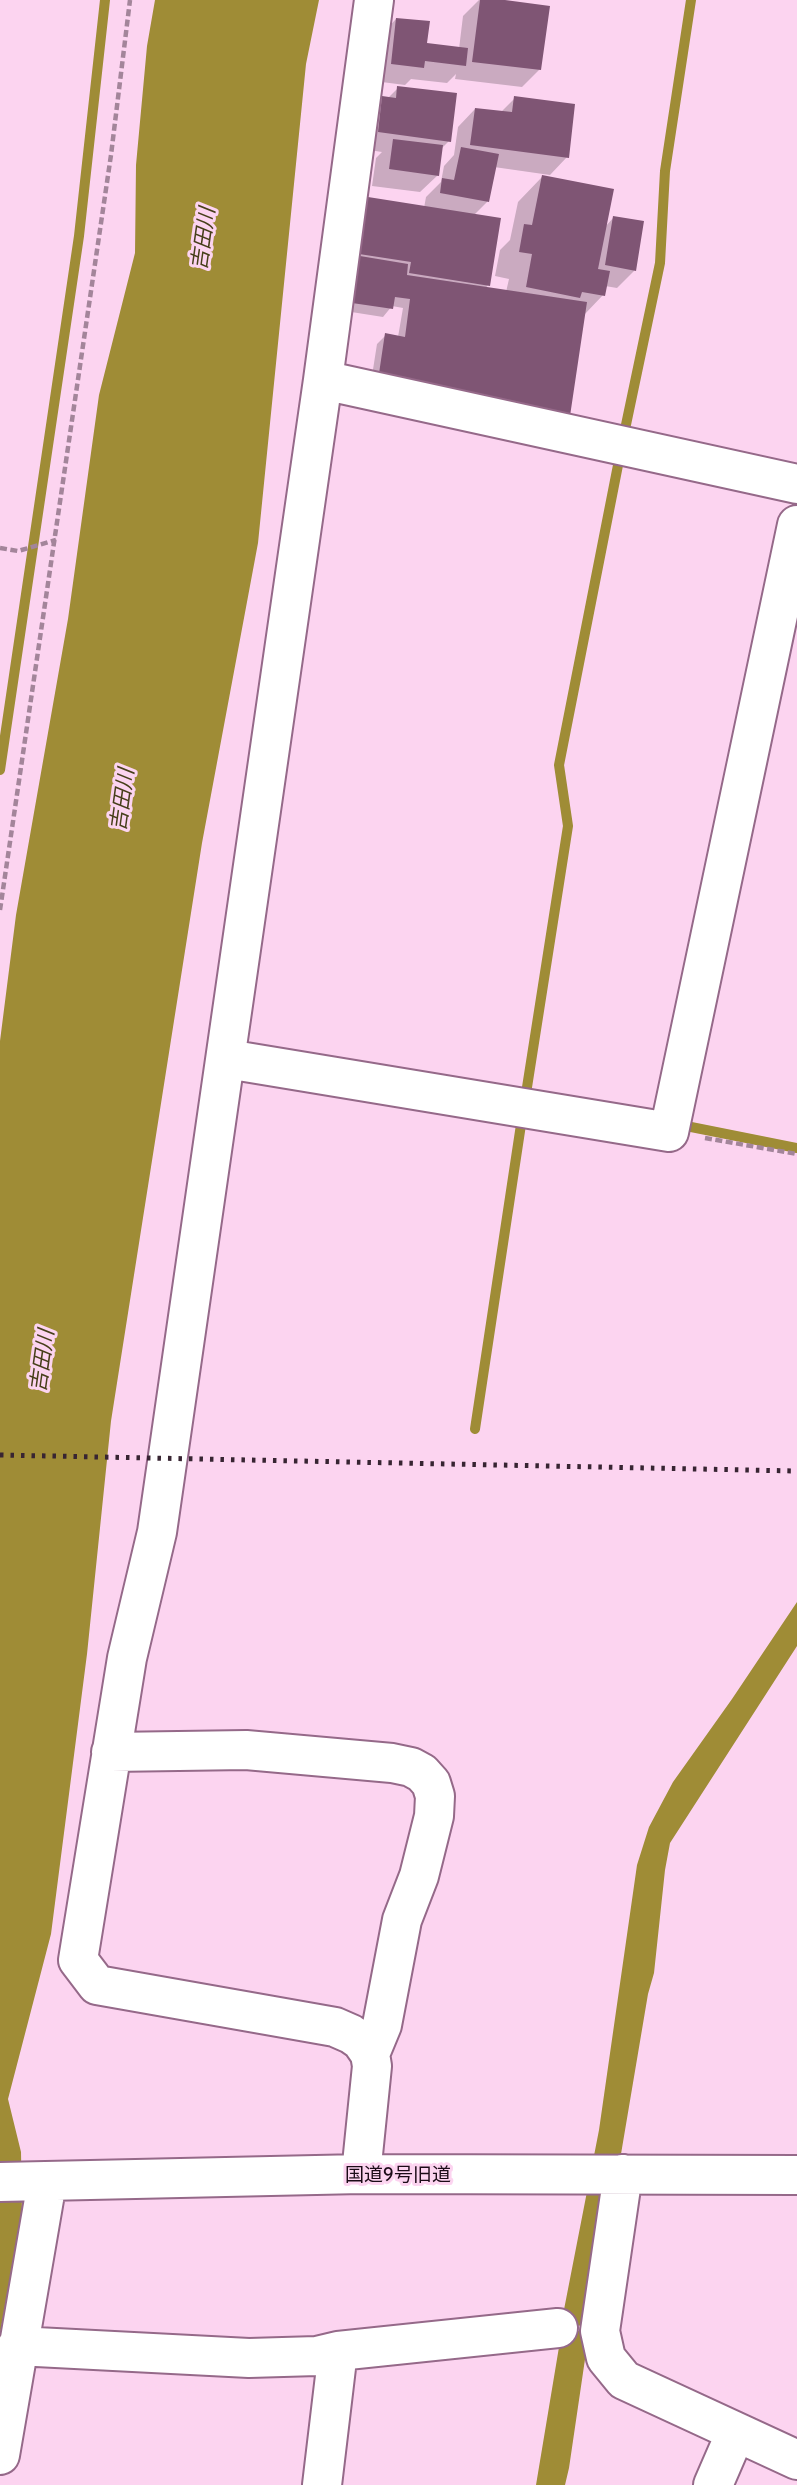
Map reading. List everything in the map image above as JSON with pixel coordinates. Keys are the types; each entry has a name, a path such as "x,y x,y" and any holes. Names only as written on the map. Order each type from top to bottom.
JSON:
{"street":[{"path":"361,2175 372,2066 370,2054 361,2041 335,2028 97,1985 78,1960 127,1658 157,1532 227,1059 374,0"},
{"path":"323,380 797,484"},
{"path":"227,1059 668,1132 797,525"},
{"path":"111,1752 246,1750 391,1763 411,1767 422,1773 431,1783 435,1796 434,1816 419,1876 402,1920 382,2025 370,2054"},
{"name":"国道9号旧道","path":"0,2182 361,2175 797,2175"},
{"path":"608,2175 600,2331 606,2358 624,2381 797,2460"},
{"path":"0,2455 47,2182"},
{"path":"17,2346 249,2358 317,2356 338,2351 558,2328"},
{"path":"322,2485 338,2351"},
{"path":"713,2485 736,2432"}],"path":[{"path":"0,910 111,155 130,0"},
{"path":"0,548 18,551 55,540"},
{"path":"668,1132 797,1154"}],"water":[{"name":"吉田川","path":"155,0 319,0 306,64 258,543 202,843 111,1421 87,1654 51,1934 8,2099 21,2152 22,2212 0,2334 0,1041 16,915 68,619 99,395 135,253 136,165 147,46"},
{"path":"797,1602 797,1646 670,1843 654,1973 648,1994 621,2154 605,2225 590,2326 561,2325 599,2130 637,1865 649,1827 673,1782"},
{"path":"562,2329 589,2332 569,2468 565,2485 536,2485"}],"building":[{"path":"480,0 505,0 550,6 541,70 472,62"},
{"path":"396,18 430,21 427,43 468,48 466,66 425,61 424,68 391,64"},
{"path":"397,86 457,93 451,142 378,132 382,96 396,98"},
{"path":"514,96 575,104 569,158 470,145 475,108 512,112"},
{"path":"393,139 443,145 439,176 389,169"},
{"path":"461,147 499,154 489,202 440,193 442,178 454,180"},
{"path":"542,175 614,189 598,269 610,271 605,296 582,292 580,298 526,287 532,254 519,252 524,224 532,225"},
{"path":"368,197 501,218 490,286 409,273 411,262 359,254"},
{"path":"613,216 644,221 636,271 605,265"},
{"path":"360,256 408,264 407,275 587,302 570,416 377,387 385,333 405,337 410,299 395,297 393,309 352,303"}],"waterway":[{"path":"0,770 79,236 105,0"},
{"path":"623,439 660,263 665,171 691,0"},
{"path":"525,1100 568,826 559,765 620,455"},
{"path":"475,1429 522,1118"},
{"path":"676,1124 797,1148"}],"railway":[{"path":"0,1455 797,1471"}]}
